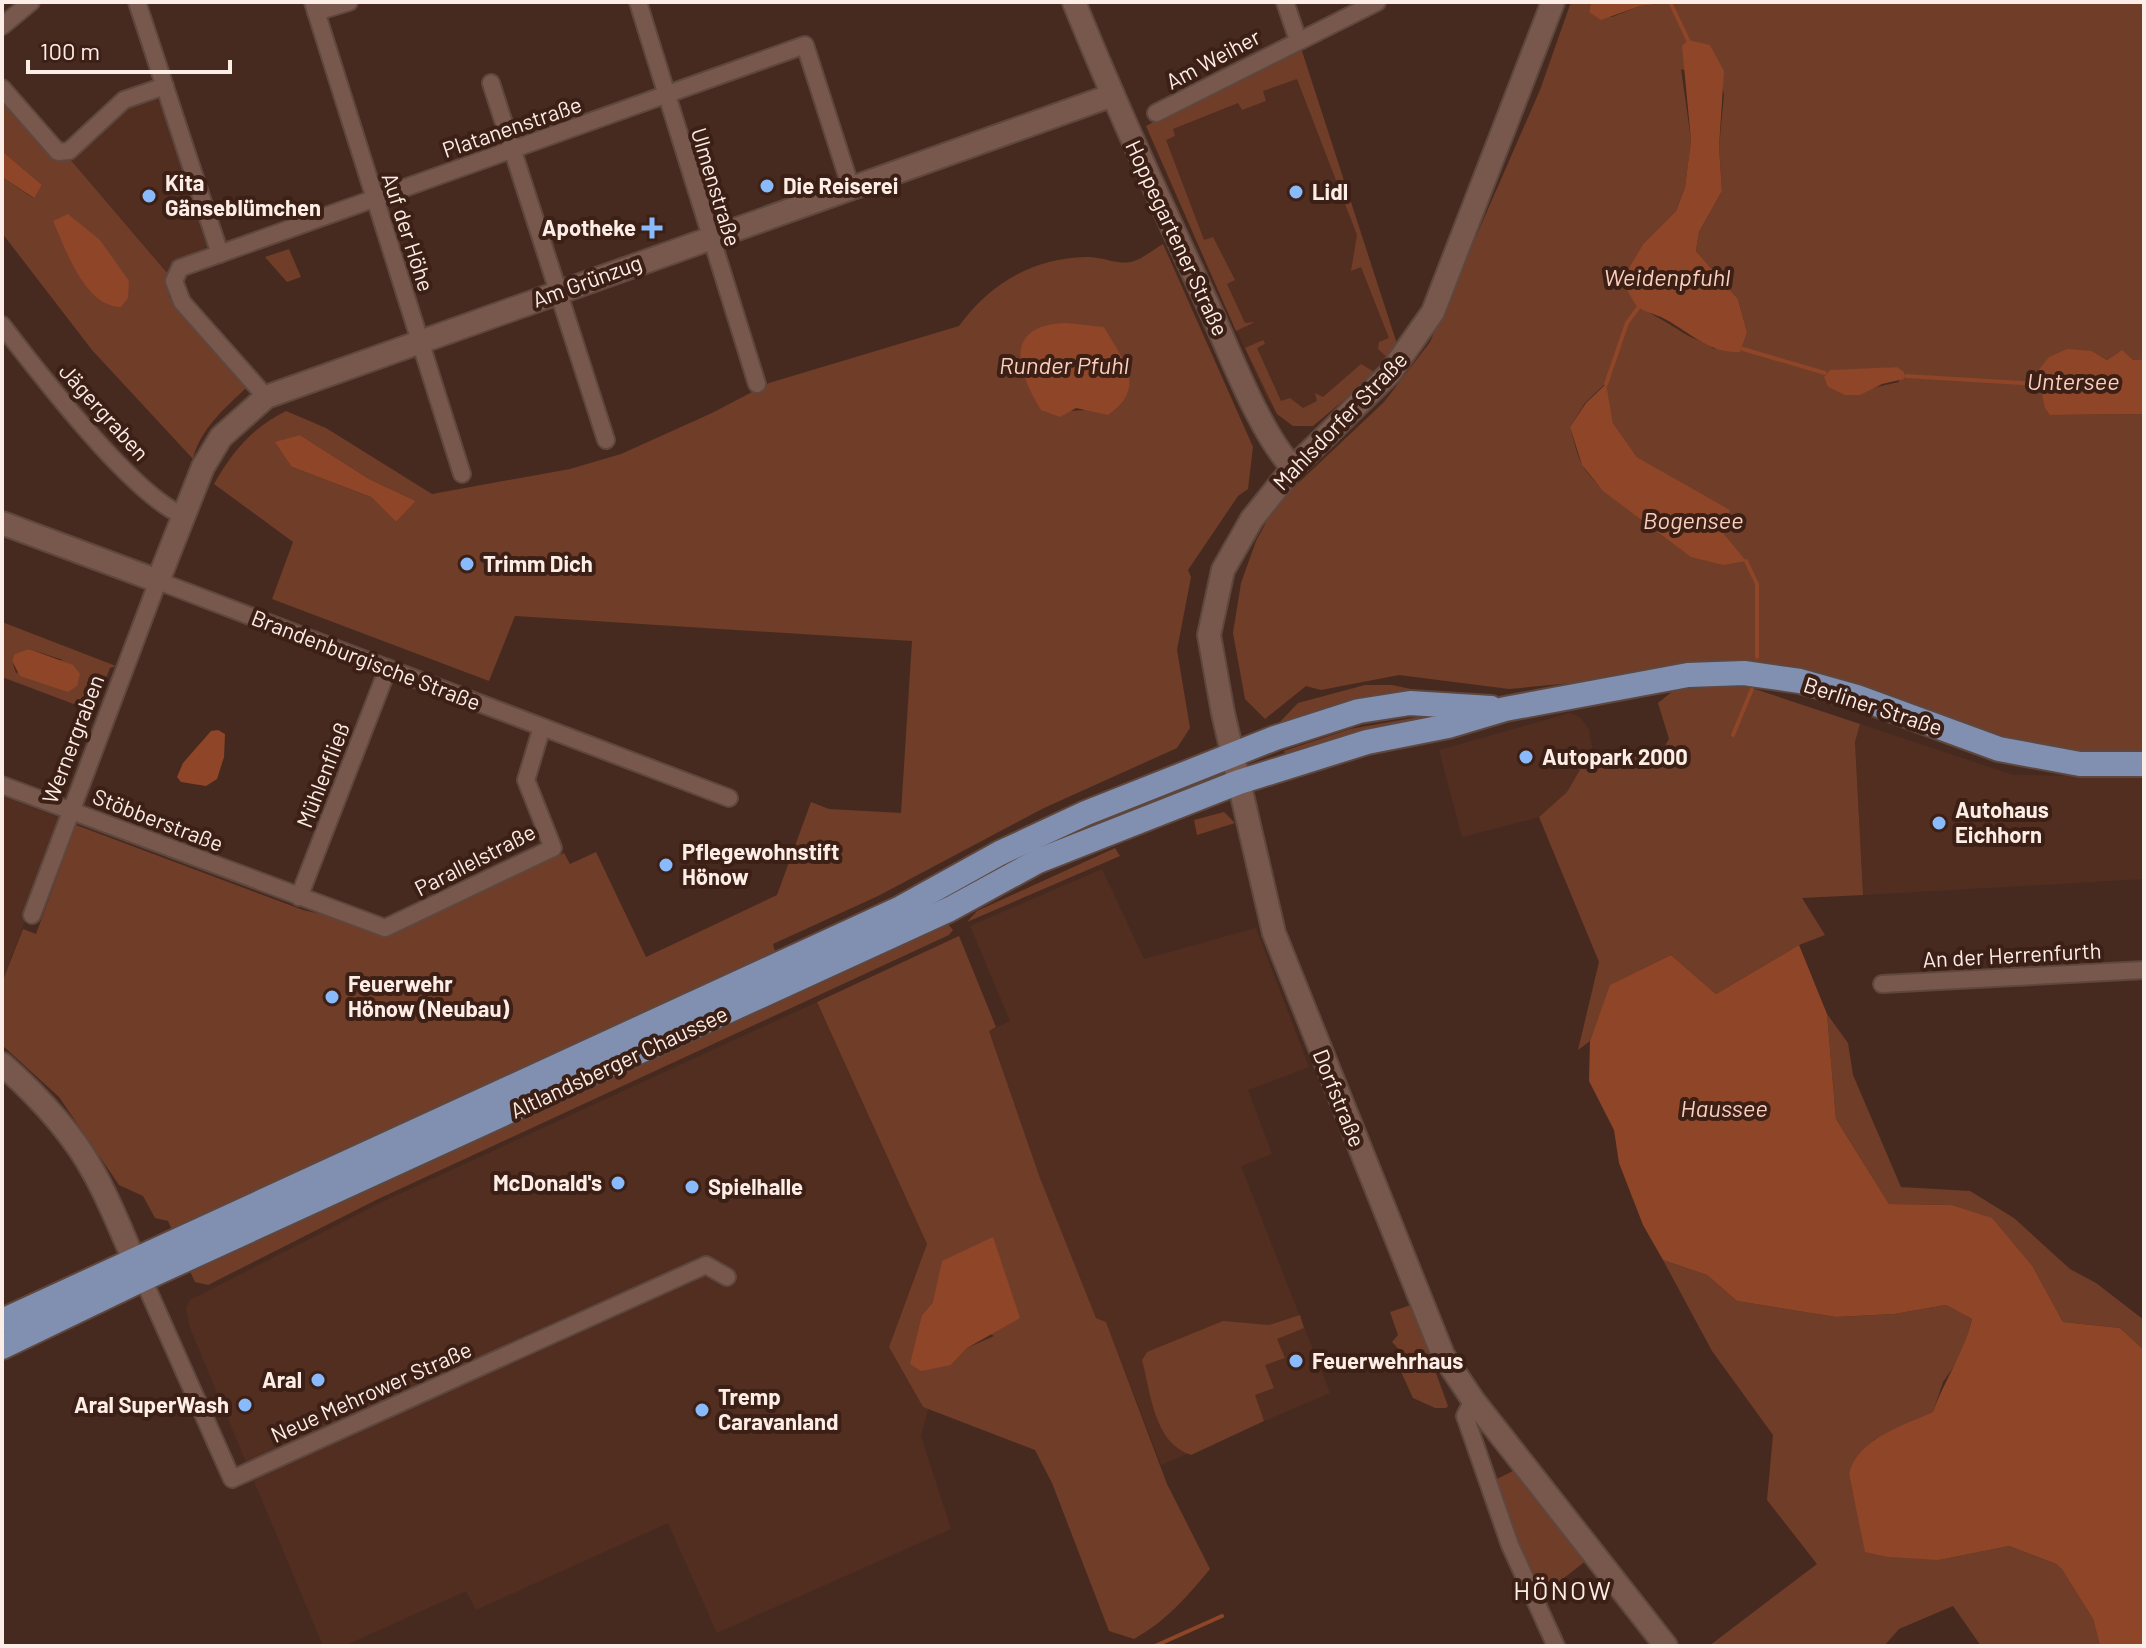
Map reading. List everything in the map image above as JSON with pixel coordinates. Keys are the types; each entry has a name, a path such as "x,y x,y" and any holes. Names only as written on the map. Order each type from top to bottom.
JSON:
{"main road":[{"name":"Hoppegartener Straße","path":"1074,2 1227,348 1277,448 1293,468"},
{"name":"Mahlsdorfer Straße","path":"1239,782 1209,635 1212,608 1223,570 1252,519 1293,468 1390,373 1433,312 1553,2"},
{"name":"Am Grünzug","path":"158,581 203,467 221,437 266,397 1113,95"},
{"name":"Brandenburgische Straße","path":"2,523 158,581"},
{"name":"Berliner Straße","path":"1239,782 1367,742 1448,726 1505,709 1675,677 1744,673 1817,685 2009,752 2080,764 2144,764"},
{"name":"Berliner Straße","path":"1233,754 1359,711 1410,703 1505,709"},
{"name":"Altlandsberger Chaussee","path":"2,1347 138,1269 899,909 1000,853 1086,813 1233,754"},
{"name":"Altlandsberger Chaussee","path":"2,1321 138,1269 950,909 1038,861 1239,782"},
{"name":"Dorfstraße","path":"1239,782 1274,933 1443,1355 1473,1400 1666,1646"},
{"path":"2,1064 45,1106 76,1145 94,1173 138,1269"}],"street":[{"path":"2,26 31,2"},
{"path":"137,2 227,252"},
{"path":"314,7 349,2"},
{"name":"Ulmenstraße","path":"638,2 709,238 757,384"},
{"path":"1285,2 1298,40"},
{"name":"Am Weiher","path":"1156,113 1377,2"},
{"name":"Auf der Höhe","path":"314,7 462,474"},
{"name":"Platanenstraße","path":"266,397 176,290 174,281 180,268 805,45 851,188"},
{"path":"491,83 606,440"},
{"path":"2,88 58,152 64,152 124,100 165,86"},
{"name":"Jägergraben","path":"2,325 80,420 158,503 184,516"},
{"name":"Brandenburgische Straße","path":"158,581 729,798"},
{"name":"Wernergraben","path":"32,915 69,810 158,581"},
{"name":"Mühlenfließ","path":"299,897 388,668"},
{"name":"Parallelstraße","path":"299,897 385,928 546,854 553,848 552,839 526,780 542,727"},
{"name":"Stöbberstraße","path":"2,785 299,897"},
{"name":"An der Herrenfurth","path":"1882,984 2144,970"},
{"name":"Neue Mehrower Straße","path":"138,1269 232,1479 706,1265 727,1277"},
{"path":"1473,1400 1465,1416 1510,1545 1556,1646"}],"shaded area":[{"path":"1571,2 1591,2 1589,12 1612,17 1640,6 1676,2 2144,2 2144,359 2133,360 2119,352 2107,360 2092,351 2038,384 2051,415 2144,414 2144,753 2092,756 1986,735 1803,671 1604,680 1509,689 1399,675 1321,690 1306,686 1265,719 1245,699 1233,633 1241,583 1256,541 1276,504 1384,402 1430,342 1540,90","holes":["1681,69 1722,83 1724,95 1719,147 1722,191 1699,232 1696,251 1738,299 1747,332 1714,349 1638,308 1626,275 1643,244 1676,211 1685,187 1691,140","1897,367 1899,382 1845,394 1828,387 1825,373","1605,384 1613,423 1637,457 1729,510 1724,534 1745,561 1658,524 1598,485 1582,464 1570,427 1585,403"]},
{"path":"1300,45 1398,347 1369,380 1313,426 1293,426 1277,414 1266,396 1146,126"},
{"path":"1300,45 1398,347 1389,359 1378,349 1379,342 1389,338 1361,267 1351,271 1357,235 1297,79 1263,91 1266,101 1242,110 1238,103 1173,129 1175,136 1166,140 1204,240 1213,237 1235,280 1227,284 1245,323 1255,322 1236,331 1146,126"},
{"name":"Kita Gänseblümchen","path":"151,97 166,106 209,244 171,277 69,158 114,117"},
{"path":"2,99 46,151 54,157 69,158 168,274 169,297 247,387 207,429 193,459 92,350 2,233 2,177 33,198 42,185 2,151"},
{"path":"1163,244 1253,447 1248,489 1238,496 1188,570 1191,577 1177,650 1190,728 1177,748 1044,808 878,896 773,944 776,955 172,1230 168,1221 155,1218 143,1196 119,1185 59,1097 2,1045 2,983 23,929 36,934 76,825 303,910 395,931 564,853 570,864 596,852 646,957 777,895 811,802 829,809 901,813 912,641 515,616 489,681 272,599 293,542 214,484 236,451 274,417 286,411 326,428 432,494 570,469 621,454 769,383 959,326 998,286 1030,268 1048,262 1086,257 1130,262","holes":["1118,352 1129,369 1087,410 1066,411","300,435 369,479 416,501 396,522 371,497 292,467"]},
{"path":"289,249 301,277 287,282 265,257"},
{"path":"1263,340 1265,344 1257,348 1281,401 1290,398 1303,408 1317,401 1315,393 1323,397 1361,364 1376,373 1313,426 1293,426 1277,414 1245,348"},
{"path":"2,622 116,666 110,668 94,709 2,677","holes":["29,649 63,660 16,673 12,661"]},
{"path":"1365,685 1392,685 1420,691 1366,696 1278,724 1298,703"},
{"path":"1743,685 1860,724 1855,742 1863,895 1802,898 1825,935 1799,945 1716,994 1671,955 1611,985 1590,1041 1578,1050 1599,962 1539,817 1567,792 1589,754 1661,753 1669,739 1658,703 1674,690"},
{"path":"1570,713 1580,717 1589,729 1592,748 1567,792 1539,817 1462,837 1439,750"},
{"path":"1418,717 1432,718 1287,759 1284,751 1350,729"},
{"path":"1860,724 2013,775 2144,777 2144,879 1863,895 1855,742"},
{"path":"2,796 59,818 61,823 2,983"},
{"path":"1224,812 1235,823 1197,835 1194,820"},
{"path":"1115,848 1120,856 967,922 977,911"},
{"path":"1102,869 1144,959 1256,928 1309,1067 1248,1090 1272,1154 1241,1166 1330,1393 1161,1465 1106,1322 1096,1318 1040,1178 989,1031 1010,1021 970,926"},
{"path":"947,923 953,930 949,935 376,1200 208,1285 195,1282 189,1269"},
{"path":"959,936 996,1027 989,1031 1040,1178 1096,1318 1106,1322 1167,1484 1210,1569 1175,1608 1134,1639 1109,1631 1052,1483 1035,1450 923,1407 889,1347 927,1244 817,1002","holes":["933,1302 994,1336 967,1348 951,1365 922,1315"]},
{"path":"817,1002 927,1244 889,1347 923,1407 928,1409 921,1436 951,1529 717,1633 668,1523 476,1610 466,1591 344,1646 323,1646 190,1328 186,1308 190,1300 382,1202"},
{"path":"1827,1014 1848,1043 1853,1075 1901,1187 1970,1191 2014,1218 2070,1269 2096,1283 2144,1320 2144,1350 2120,1328 2063,1322 2033,1267 1951,1205 1889,1204 1836,1119"},
{"path":"1663,1260 1707,1275 1737,1301 1836,1317 1894,1314 1946,1305 1972,1319 1962,1355 1943,1382 1933,1412 1874,1440 1849,1474 1853,1493 1939,1560 2009,1546 2056,1564 2062,1568 2093,1619 2100,1646 1981,1646 1953,1606 1899,1629 1884,1646 1709,1646 1817,1564 1767,1500 1773,1435 1712,1351"},
{"path":"1411,1305 1448,1406 1446,1408 1435,1408 1413,1398 1397,1363 1405,1356 1392,1342 1398,1335 1390,1312"},
{"path":"1300,1315 1304,1328 1277,1339 1285,1358 1265,1365 1274,1388 1255,1395 1264,1421 1191,1455 1169,1440 1152,1402 1142,1360 1147,1352 1223,1321 1269,1325"},
{"path":"1515,1470 1587,1560 1537,1599 1495,1480"}],"water":[{"path":"1591,2 1676,2 1640,6 1601,20 1589,12"},
{"name":"Weidenpfuhl","path":"1688,40 1710,45 1724,71 1719,147 1722,191 1699,232 1696,251 1738,299 1747,332 1740,352 1708,345 1661,317 1640,309 1624,286 1625,275 1643,244 1676,211 1685,187 1691,140 1682,46"},
{"path":"2,151 42,185 34,198 2,177"},
{"path":"68,214 100,240 129,281 128,298 121,307 97,298 78,275 53,221"},
{"name":"Runder Pfuhl","path":"1066,323 1104,327 1124,362 1128,372 1127,394 1108,415 1076,408 1060,417 1041,410 1026,380 1020,353 1024,341 1032,332 1046,326"},
{"name":"Untersee","path":"2067,349 2092,351 2107,360 2122,350 2133,360 2144,359 2144,414 2050,415 2045,408 2037,372 2049,357"},
{"path":"1897,367 1904,372 1904,379 1882,384 1860,395 1845,395 1828,387 1824,377 1830,370"},
{"name":"Bogensee","path":"1606,384 1613,423 1637,457 1730,510 1724,534 1746,561 1723,565 1691,557 1603,491 1582,465 1570,427 1586,403"},
{"path":"300,435 369,479 416,501 396,522 371,497 292,467 275,442"},
{"path":"29,649 73,665 80,674 77,686 68,692 20,676 12,661 15,654"},
{"path":"218,730 225,734 224,757 217,779 206,786 181,782 177,777 183,763 211,731"},
{"name":"Haussee","path":"1799,945 1827,1014 1836,1119 1889,1204 1951,1205 1992,1218 2033,1267 2063,1322 2120,1328 2144,1350 2144,1646 2100,1646 2093,1619 2062,1569 2009,1546 1939,1560 1888,1557 1865,1552 1849,1474 1854,1462 1862,1451 1883,1435 1933,1412 1972,1319 1946,1305 1894,1314 1836,1317 1737,1301 1707,1275 1663,1260 1643,1225 1619,1163 1614,1130 1589,1081 1590,1041 1610,985 1671,955 1716,994"},
{"path":"993,1237 1020,1318 967,1348 951,1365 921,1371 910,1364 922,1315 933,1302 942,1261"}],"waterway":[{"path":"1671,4 1688,40"},
{"path":"1606,384 1627,323 1638,308"},
{"path":"1743,349 1825,373"},
{"path":"1906,376 2038,384"},
{"path":"1746,561 1757,584 1757,657"},
{"path":"1733,735 1752,689"},
{"path":"1155,1646 1222,1616"}],"place":[{"name":"Die Reiserei","path":"767,186"},
{"name":"Lidl","path":"1296,192"},
{"name":"Kita Gänseblümchen","path":"149,196"},
{"name":"Apotheke","path":"652,228"},
{"name":"Trimm Dich","path":"467,564"},
{"name":"Autopark 2000","path":"1526,757"},
{"name":"Autohaus Eichhorn","path":"1939,823"},
{"name":"Pflegewohnstift Hönow","path":"666,865"},
{"name":"Feuerwehr Hönow (Neubau)","path":"332,997"},
{"name":"McDonald's","path":"618,1183"},
{"name":"Spielhalle","path":"692,1187"},
{"name":"Feuerwehrhaus","path":"1296,1361"},
{"name":"Aral","path":"318,1380"},
{"name":"Aral SuperWash","path":"245,1405"},
{"name":"Tremp Caravanland","path":"702,1410"}],"district":[{"name":"HÖNOW","path":"1563,1591"}]}
